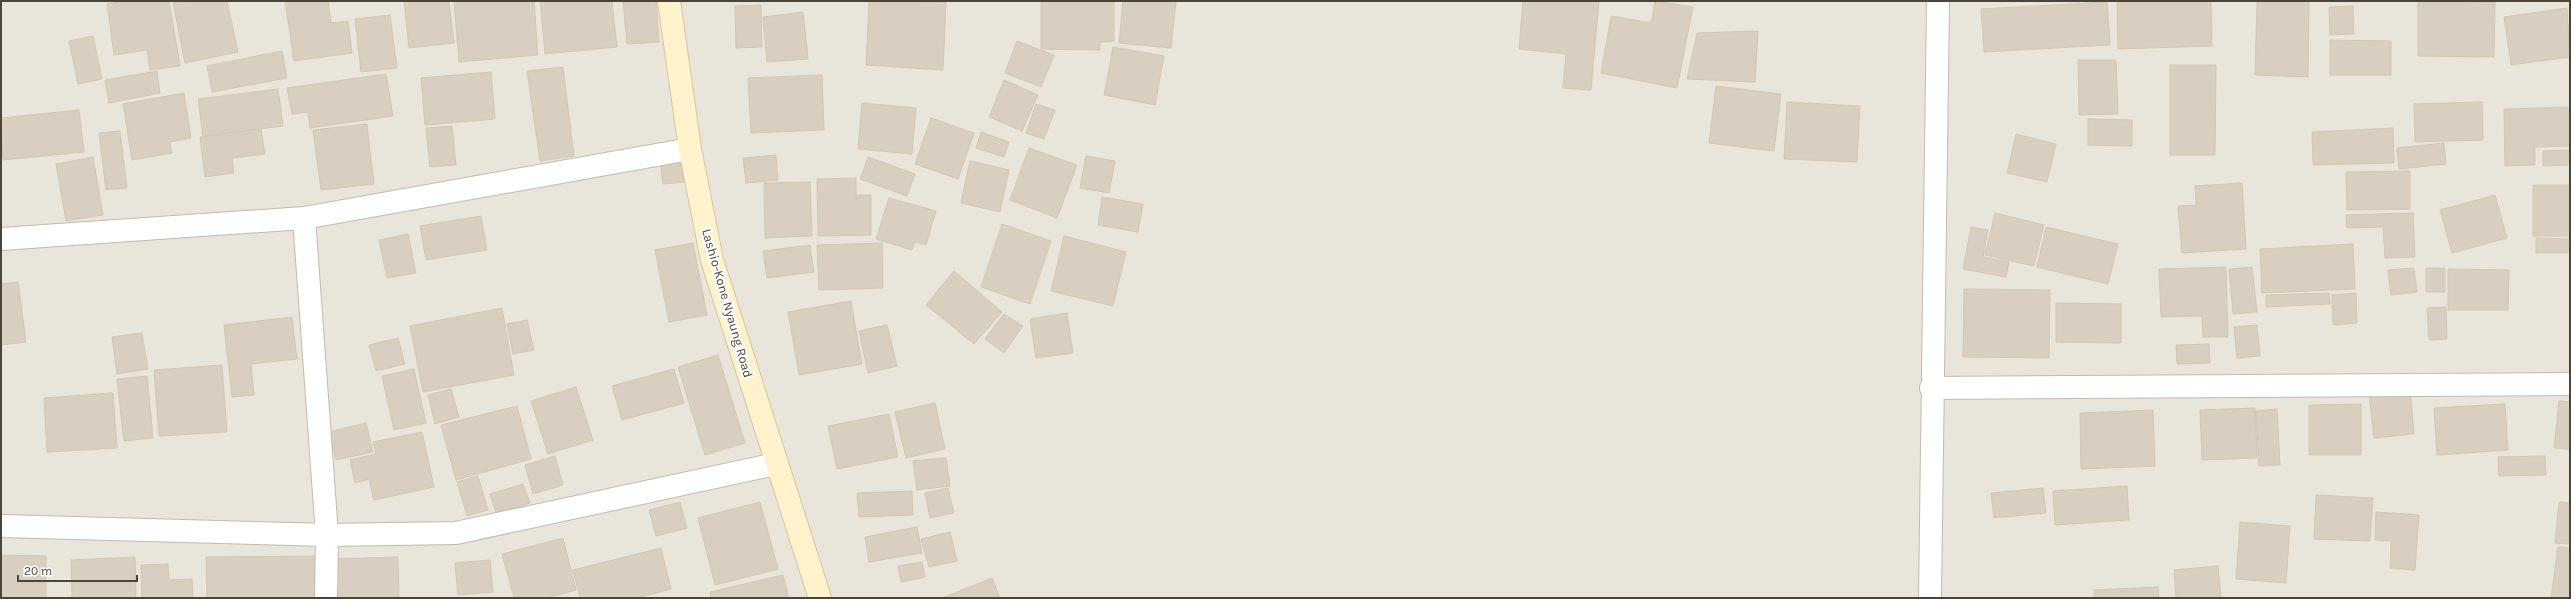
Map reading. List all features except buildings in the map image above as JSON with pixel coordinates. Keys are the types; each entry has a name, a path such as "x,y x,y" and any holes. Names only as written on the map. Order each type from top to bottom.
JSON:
{"main road":[{"name":"Lashio-Kone Nyaung Road","path":"668,1 690,149 712,260 820,598"}],"street":[{"path":"1930,598 1938,1"},
{"path":"1,239 304,218 690,149"},
{"path":"304,218 327,534 326,598"},
{"path":"1932,388 2570,384"},
{"path":"1,526 327,534 456,533 776,464"}],"shaded area":[{"path":"1,1 2570,1 2570,598 1,598"}]}
